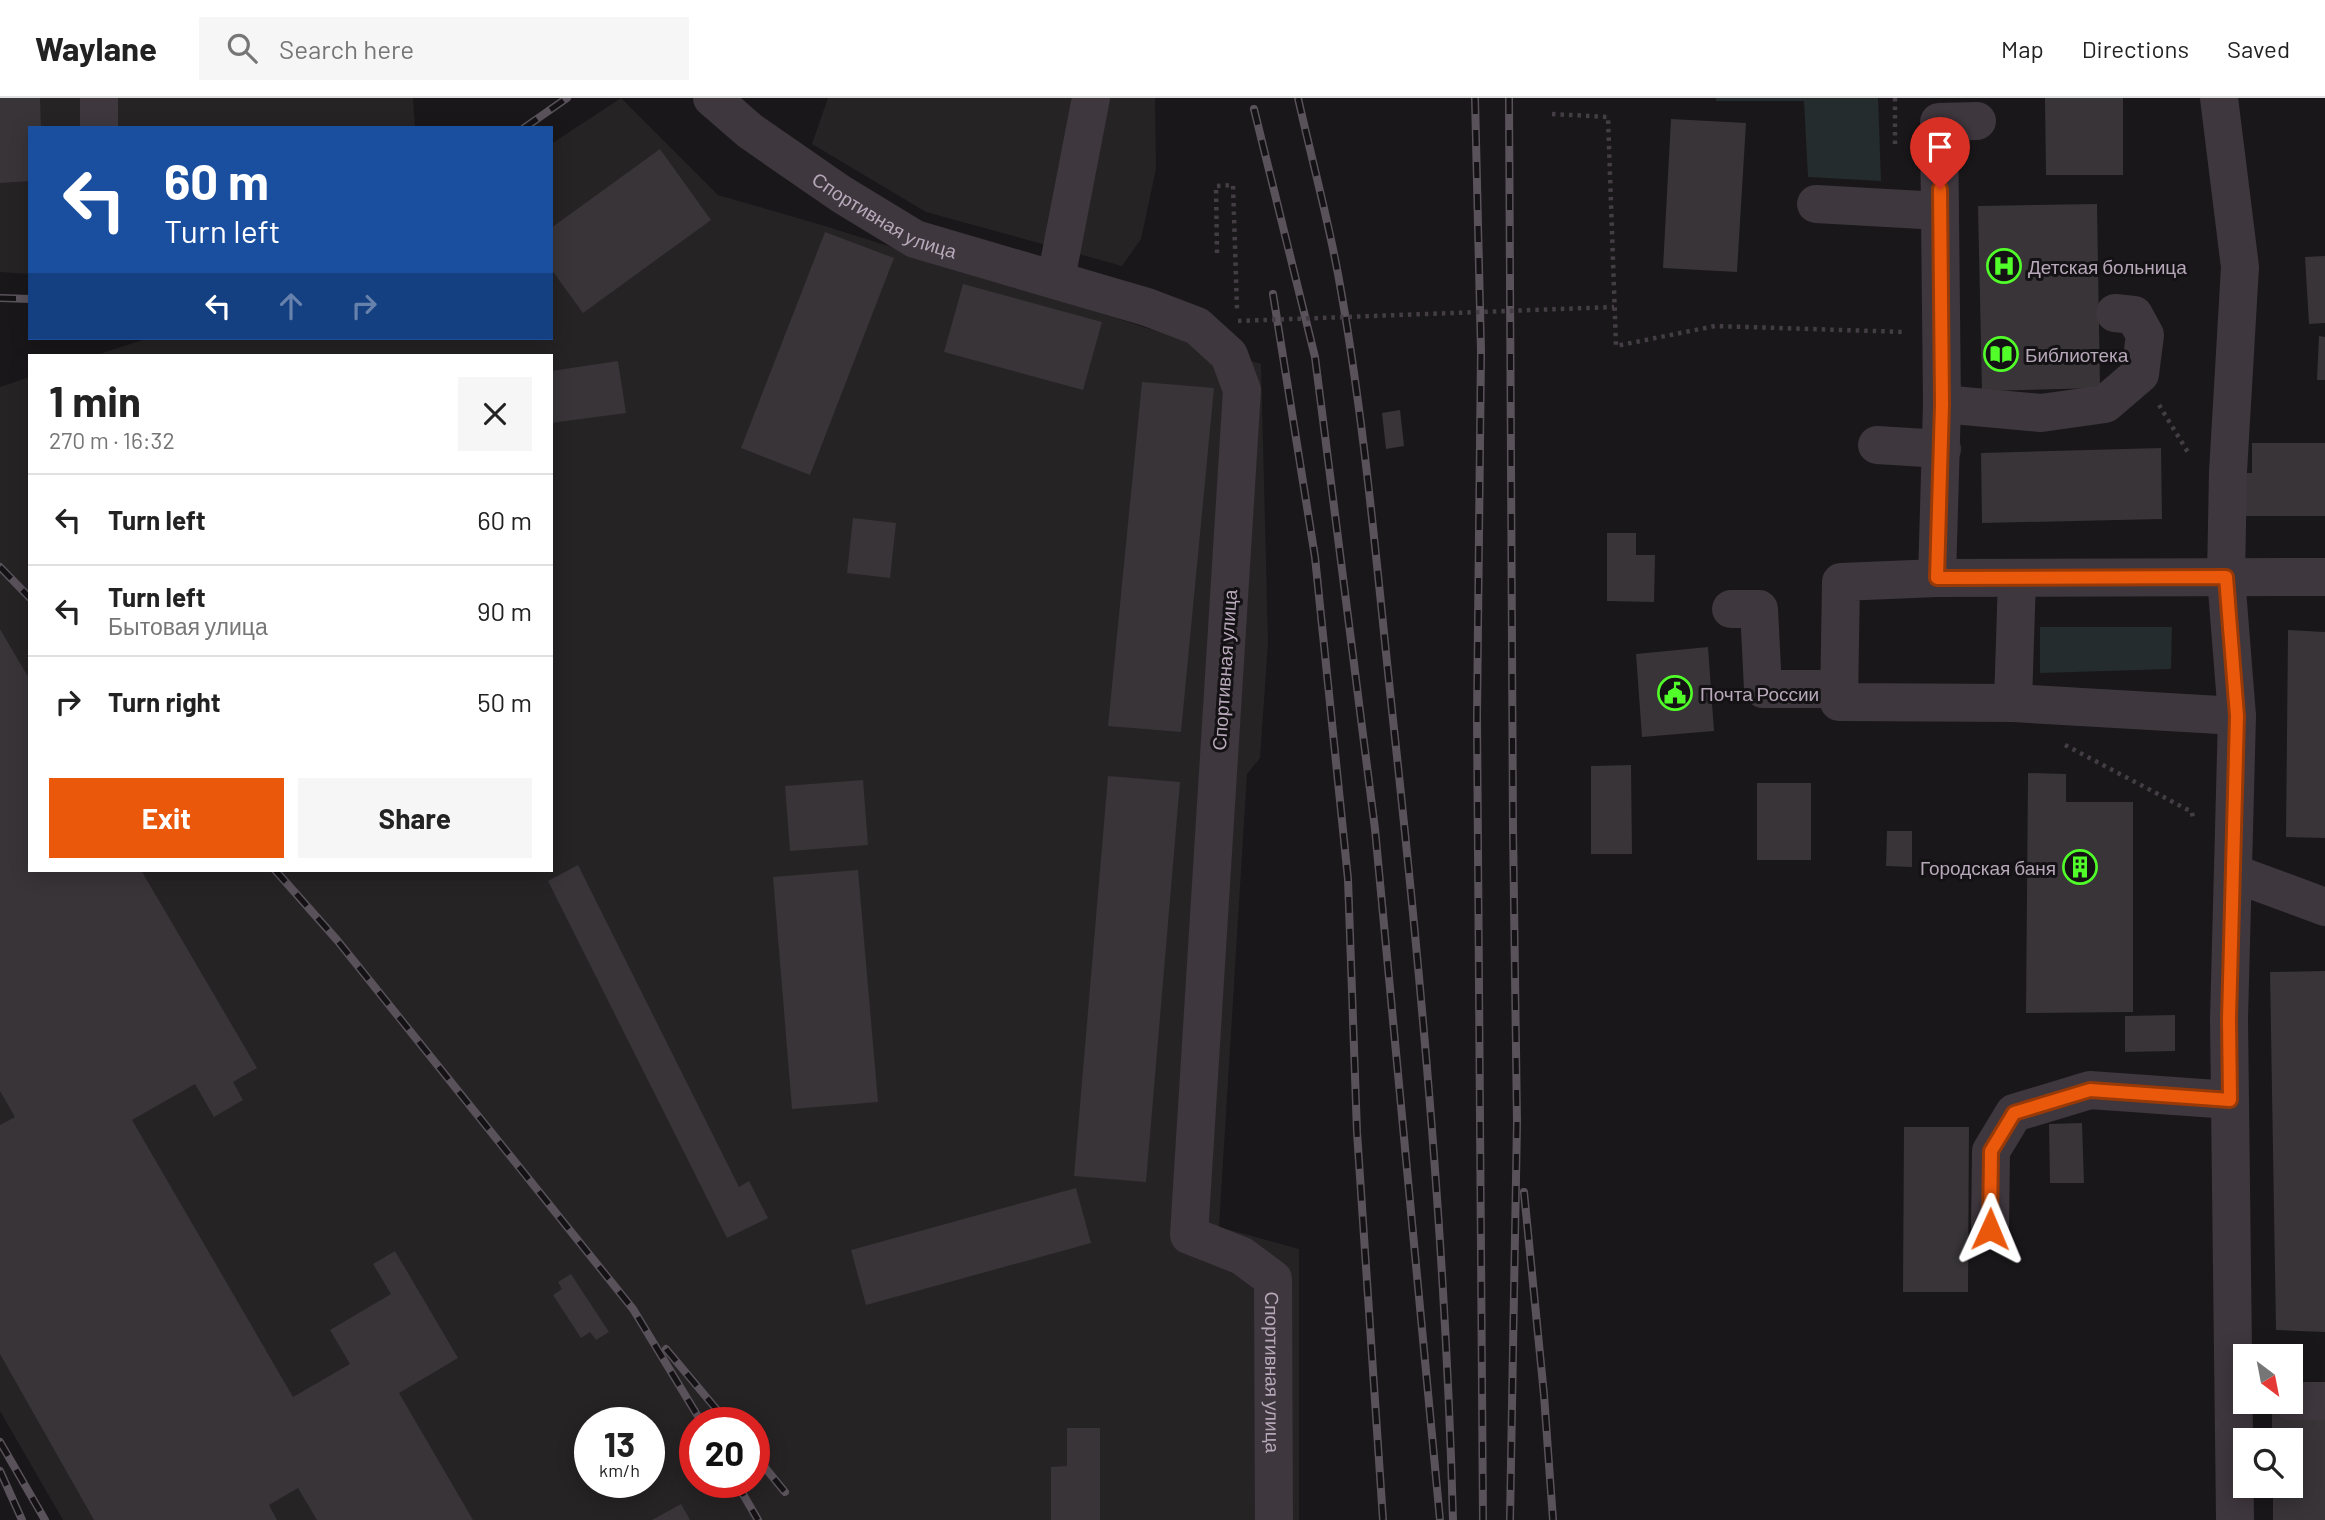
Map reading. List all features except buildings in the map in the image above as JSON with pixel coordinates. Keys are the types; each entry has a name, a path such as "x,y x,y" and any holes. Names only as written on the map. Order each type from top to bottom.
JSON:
{"street":[{"path":"99,98 99,126"},
{"name":"Спортивная улица","path":"712,98 750,131 830,186 915,239 1147,307 1197,326 1228,355 1242,390 1189,1235 1242,1256 1273,1279 1274,1520"},
{"path":"1056,279 1091,98"},
{"path":"2219,98 2240,267 2228,472 2226,577 2237,716 2229,1019 2237,1344"},
{"path":"1937,578 1942,449 1939,122 1977,121"},
{"path":"1816,204 1940,211"},
{"path":"1942,404 2041,413 2105,404 2140,374 2145,335 2134,315 2115,313"},
{"path":"1877,445 1942,449"},
{"path":"2237,716 2013,703 1839,702 1841,582 1937,578 2325,577"},
{"path":"2013,703 2017,578"},
{"path":"1731,609 1759,609 1763,690 1839,689"},
{"path":"2233,873 2325,907"},
{"path":"1990,1229 1991,1151 2014,1113 2090,1090 2230,1100"},
{"path":"2303,1401 2325,1401"},
{"path":"2235,1520 2239,1414"}],"path":[{"path":"1895,98 1895,145"},
{"path":"1552,114 1608,117 1616,346 1715,326 1941,333"},
{"path":"1217,253 1216,186 1233,185 1238,321 1614,307"},
{"path":"2140,374 2191,457 2228,472"},
{"path":"2059,742 2192,812 2193,826"}],"shaded area":[{"path":"0,98 413,98 415,126 28,126 28,274 0,272"},
{"path":"621,98 718,195 825,226 1261,364 1268,643 1260,758 1247,774 1219,1227 1299,1249 1299,1520 63,1520 0,1411 0,387 28,378 28,872 553,872 553,354 99,354 143,340 553,340 553,143"},
{"path":"828,98 1155,98 1156,169 1141,239 1122,266 926,212 812,144"},
{"path":"1716,98 1878,98 1881,181 1808,177 1804,101 1716,101"},
{"path":"2040,627 2172,627 2171,669 2040,673"}],"railway":[{"path":"527,126 567,98"},
{"path":"1298,98 1338,274 1371,505 1432,1128 1445,1324 1453,1520"},
{"path":"1475,98 1481,351 1477,717 1483,1520"},
{"path":"1509,98 1517,1122 1510,1520"},
{"path":"1254,109 1315,357 1375,829 1440,1520"},
{"path":"1273,294 1315,557 1348,879 1357,1132 1383,1520"},
{"path":"0,298 28,299"},
{"path":"0,567 28,596"},
{"path":"277,872 337,940 633,1309 692,1407"},
{"path":"1524,1192 1553,1520"},
{"path":"666,1349 715,1407"},
{"path":"0,1442 45,1520"},
{"path":"0,1471 22,1520"},
{"path":"770,1474 785,1492"},
{"path":"745,1498 758,1520"}],"place":[{"name":"Детская больница","path":"2004,266"},
{"name":"Библиотека","path":"2001,354"},
{"name":"Почта России","path":"1675,693"},
{"name":"Городская баня","path":"2080,867"}],"route":[{"path":"1940,189 1942,449 1937,578 2226,577 2237,716 2229,1019 2230,1100 2090,1090 2014,1113 1991,1151 1990,1229"}]}
